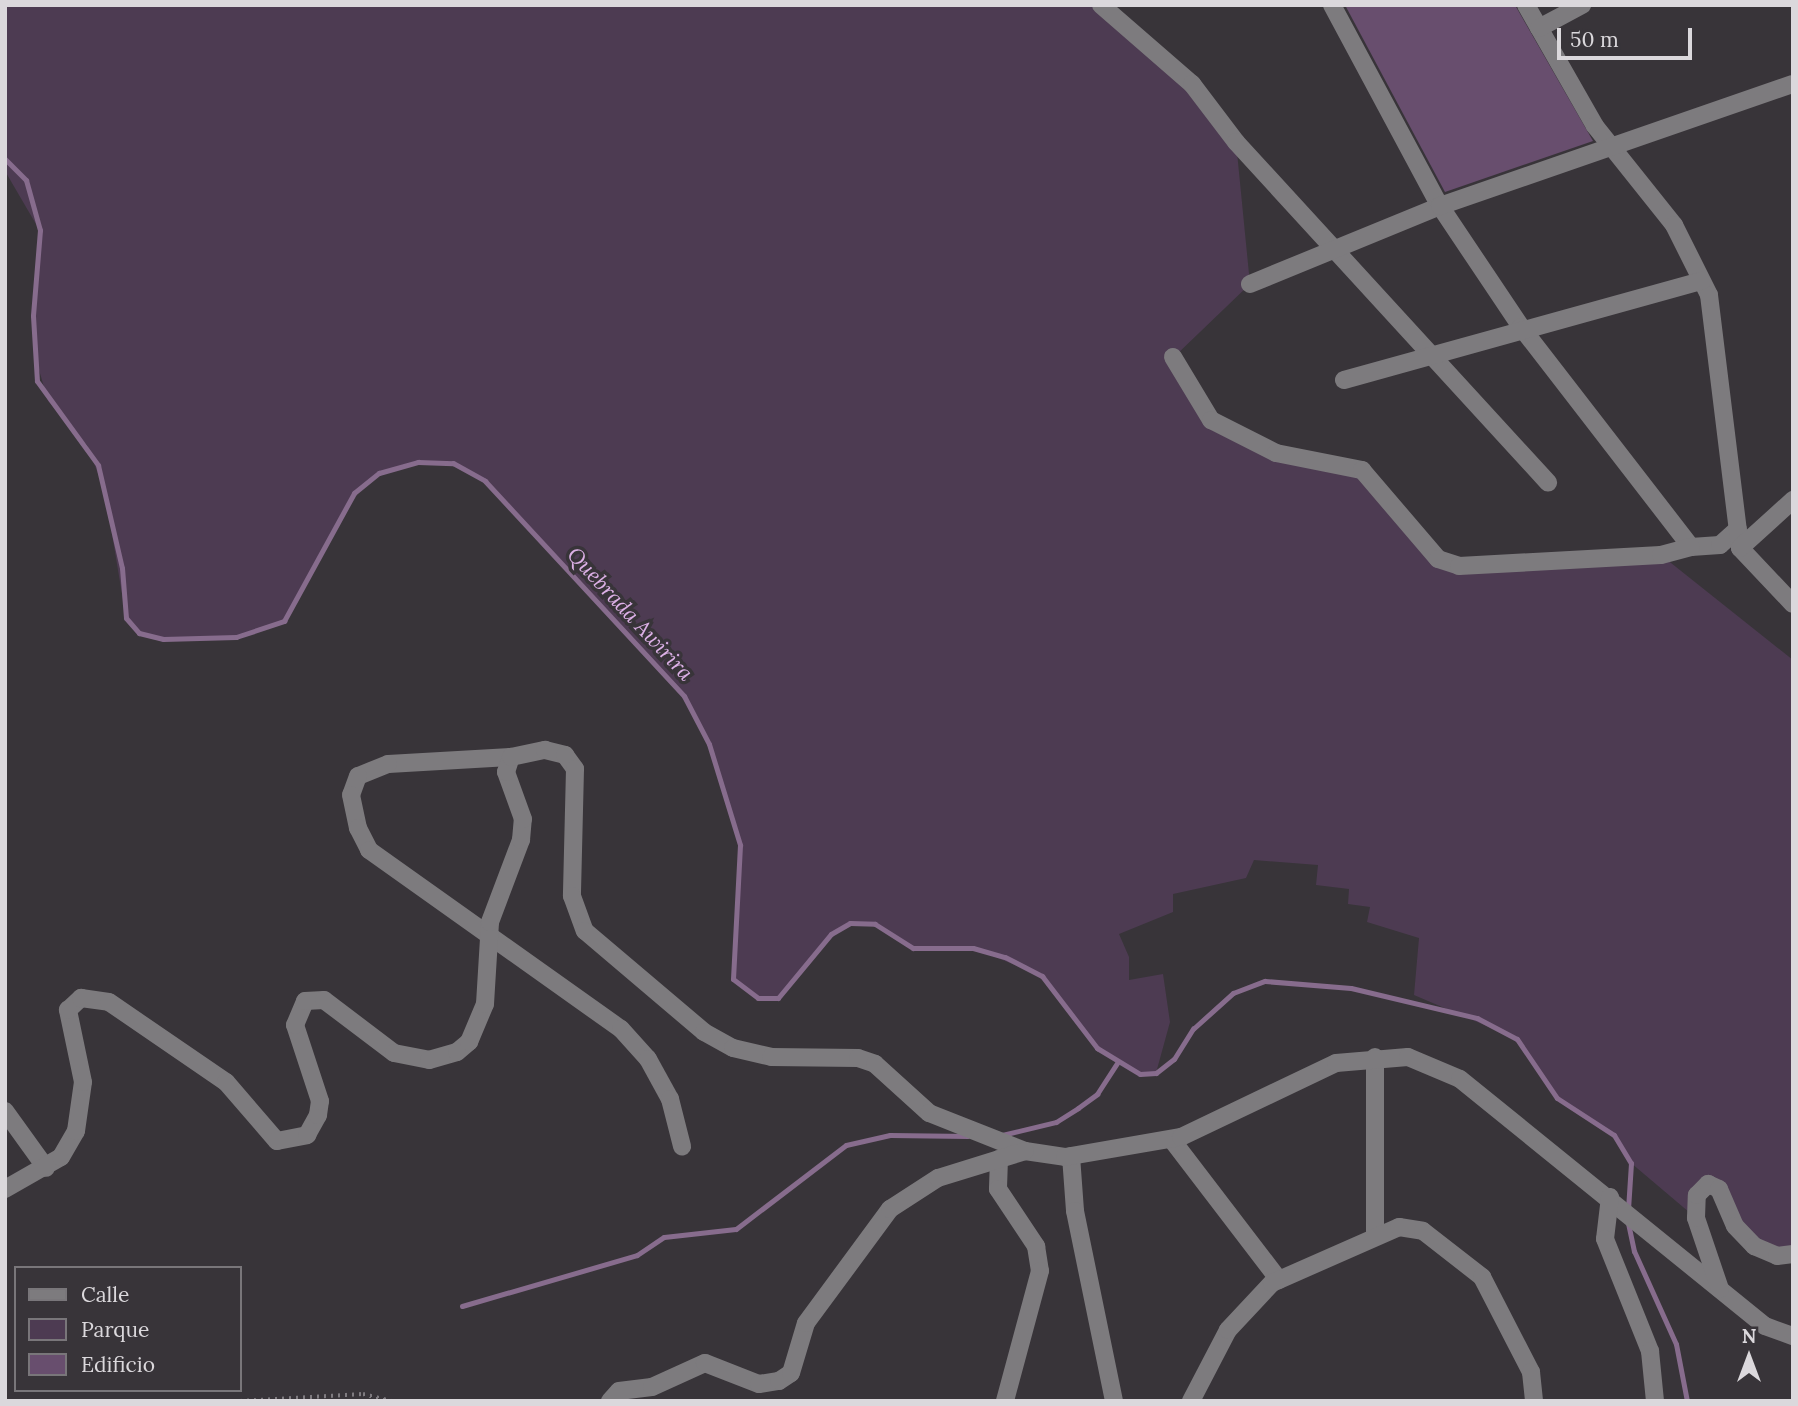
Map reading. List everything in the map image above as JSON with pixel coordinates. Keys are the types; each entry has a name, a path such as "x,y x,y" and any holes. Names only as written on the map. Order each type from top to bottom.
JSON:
{"street":[{"path":"1101,5 1192,84 1336,252 1548,483"},
{"path":"1332,5 1440,206 1521,327 1691,547"},
{"path":"1526,5 1611,146 1674,225 1709,295 1740,548 1793,604"},
{"path":"1539,28 1582,5"},
{"path":"1250,284 1336,252 1440,206 1793,84"},
{"path":"1344,380 1521,327 1702,281"},
{"path":"1174,357 1211,420 1276,453 1362,470 1438,559 1492,566 1661,555 1691,547 1720,545 1738,529"},
{"path":"1740,548 1793,500"},
{"path":"682,1146 670,1099 648,1059 621,1029 490,933 369,850 351,794 358,776 388,764 511,757 545,750 571,762 578,918 597,943 648,978 704,1032 750,1053 842,1055 875,1064 929,1113 1025,1152 1071,1156 1172,1140 1336,1063 1375,1057 1408,1057 1460,1079 1610,1197 1765,1326 1793,1335"},
{"path":"5,1189 46,1168 76,1131 82,1104 80,1059 68,1019 73,1001 109,1002 226,1082 270,1136 286,1142 307,1135 320,1101 295,1025 299,1007 324,1000 394,1053 444,1058 469,1042 485,1004 490,933 522,840 523,819 506,772 511,757"},
{"path":"1375,1057 1375,1234"},
{"path":"5,1111 46,1168"},
{"path":"1172,1140 1279,1280"},
{"path":"610,1401 619,1391 652,1387 705,1363 758,1384 779,1381 791,1373 806,1322 890,1209 938,1178 1025,1152"},
{"path":"1071,1156 1075,1211 1114,1401"},
{"path":"999,1159 998,1189 1036,1246 1040,1271 1005,1401"},
{"path":"1720,1289 1696,1218 1697,1195 1708,1184 1719,1189 1735,1226 1754,1246 1777,1256 1793,1254"},
{"path":"1610,1197 1605,1239 1650,1351 1655,1401"},
{"path":"1191,1401 1228,1330 1279,1280 1375,1234 1399,1227 1423,1231 1482,1277 1531,1372 1534,1401"}],"path":[{"path":"240,1401 363,1394 392,1401"}],"green space":[{"path":"5,5 1101,5 1192,84 1236,142 1250,284 1174,357 1232,435 1346,464 1438,559 1661,555 1793,660 1793,1254 1754,1246 1708,1184 1696,1218 1631,1163 1614,1135 1557,1098 1517,1039 1414,995 1419,938 1367,922 1370,907 1348,904 1349,889 1316,885 1318,865 1254,860 1246,878 1173,894 1173,912 1119,934 1129,957 1129,980 1163,974 1170,1022 1156,1073 1140,1074 1097,1048 1042,976 973,948 913,948 875,924 850,923 831,934 778,998 758,998 733,979 740,845 709,744 684,696 485,481 453,463 418,462 379,473 354,493 284,621 236,637 163,639 139,633 126,618 105,492 87,445 48,401 33,349 40,231 5,171"}],"building":[{"path":"1345,5 1515,5 1593,141 1445,192"}],"waterway":[{"name":"Quebrada Awirira","path":"5,159 26,180 40,230 33,316 37,381 98,465 122,568 126,618 139,633 163,639 236,637 284,621 354,493 379,473 418,462 453,463 485,481 684,696 709,744 740,845 733,979 758,998 778,998 831,934 850,923 875,924 913,948 973,948 1005,957 1042,976 1097,1048 1140,1074 1156,1073 1174,1059 1193,1029 1233,993 1265,981 1351,988 1477,1018 1517,1039 1557,1098 1614,1135 1631,1163 1628,1210"},
{"path":"1002,1135 1056,1122 1097,1094 1117,1063"},
{"path":"462,1306 637,1255 664,1237 736,1229 846,1145 890,1135 968,1136"},
{"name":"Quebrada Awirira","path":"1628,1223 1634,1251 1676,1344 1687,1401"}]}
